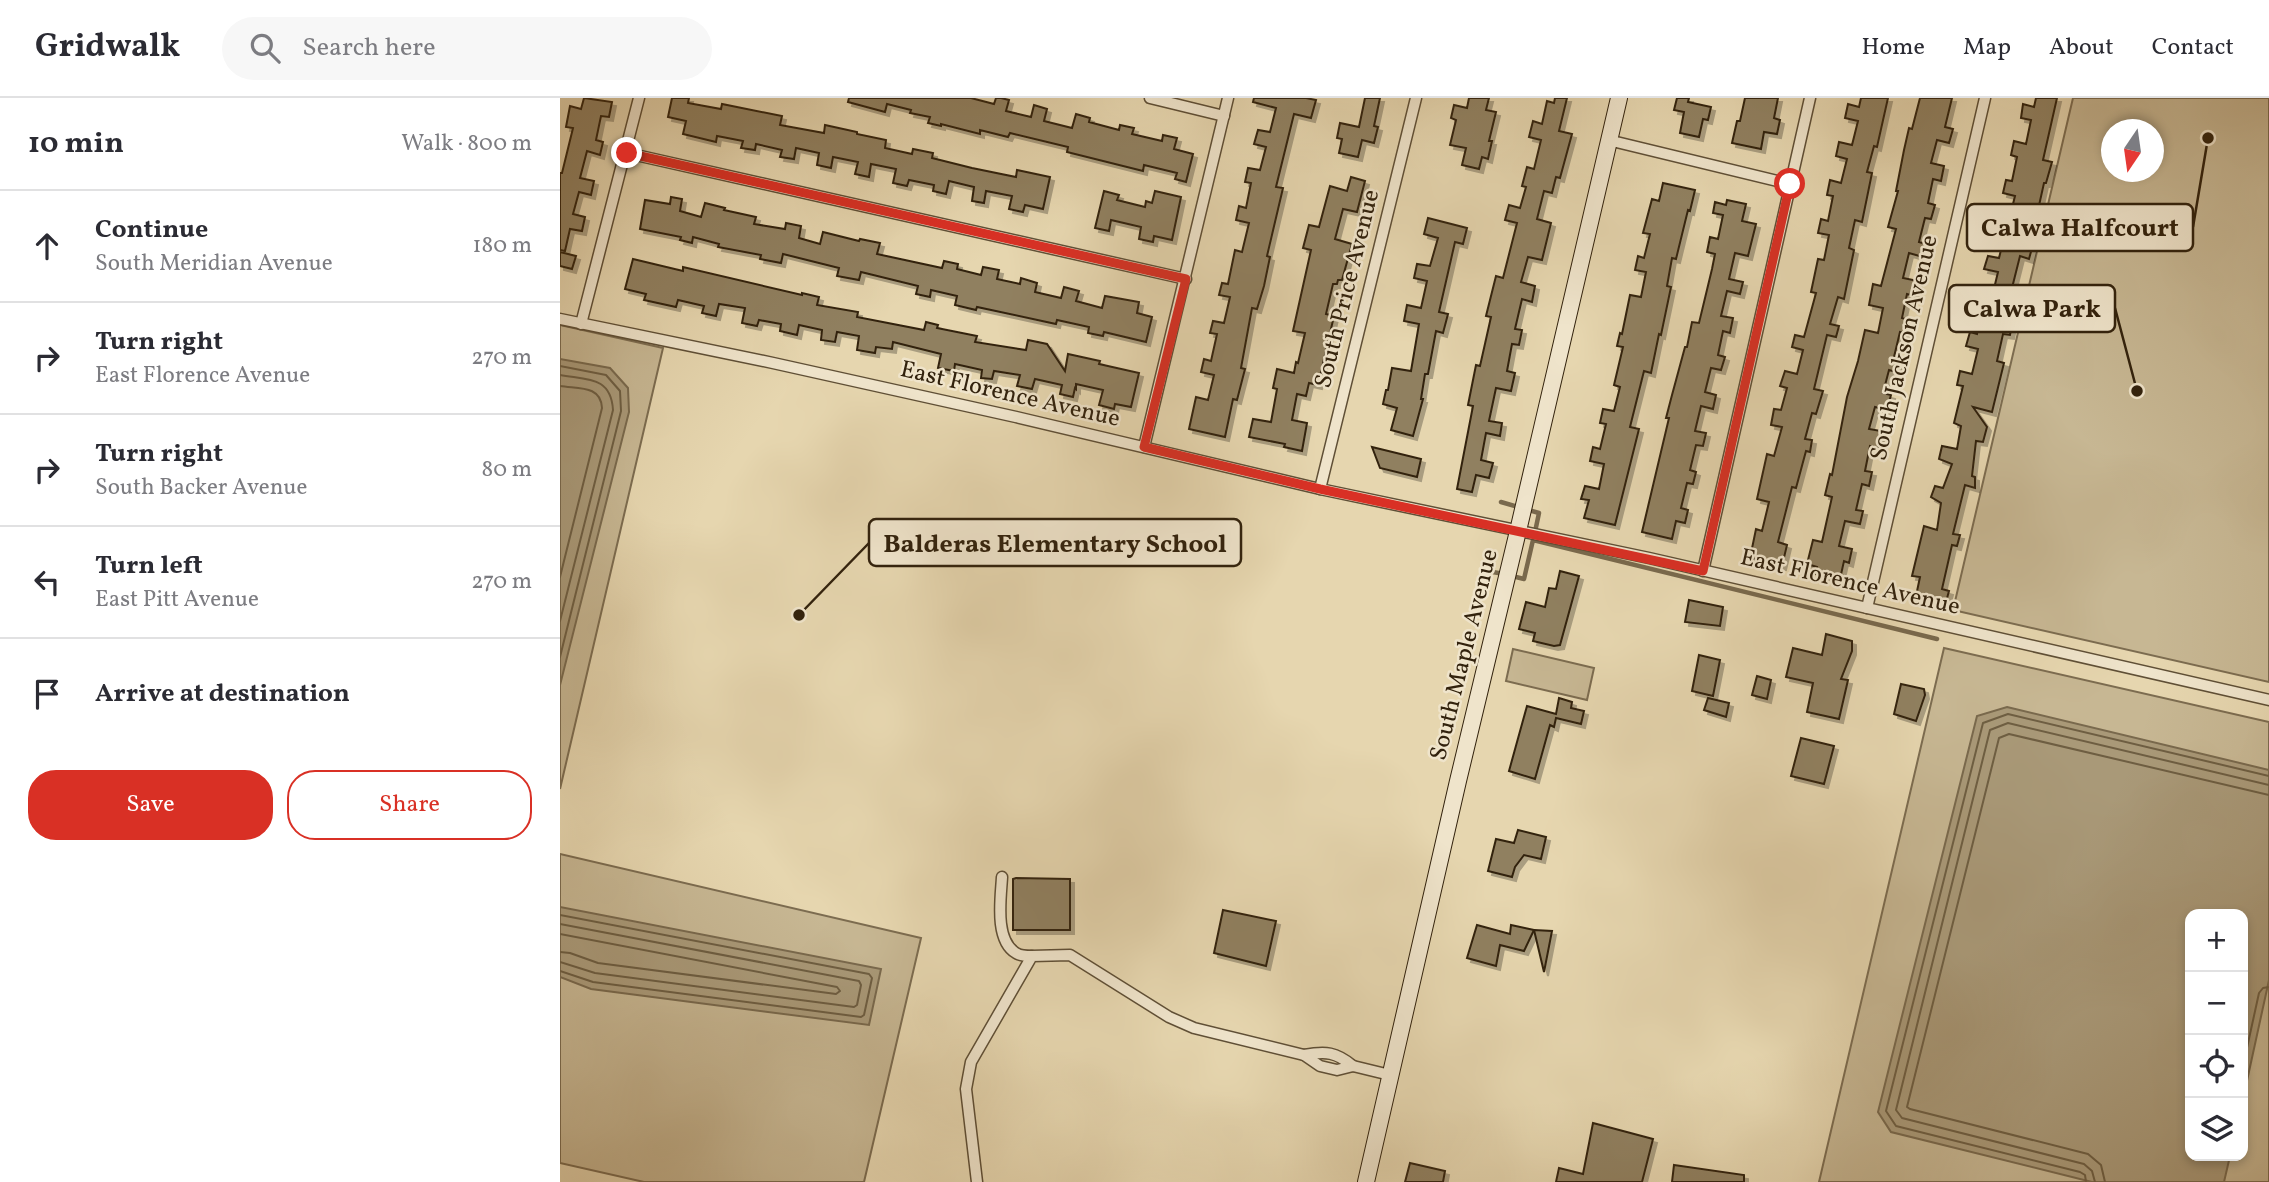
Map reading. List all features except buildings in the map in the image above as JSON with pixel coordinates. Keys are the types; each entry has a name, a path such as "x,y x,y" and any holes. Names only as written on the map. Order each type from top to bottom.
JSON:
{"main road":[{"name":"South Maple Avenue","path":"1366,1182 1619,98"}],"street":[{"path":"581,324 639,98"},
{"path":"1150,98 1224,116"},
{"path":"1144,447 1228,98"},
{"name":"South Price Avenue","path":"1320,489 1416,98"},
{"path":"1703,571 1810,98"},
{"name":"South Jackson Avenue","path":"1867,608 1985,98"},
{"path":"1608,140 1790,184"},
{"path":"627,153 1186,279"},
{"name":"East Florence Avenue","path":"560,319 773,363 1320,489 1703,571 2269,700"},
{"path":"1002,877 1000,914 1003,933 1009,947 1017,954 1070,956 1169,1017 1195,1028 1304,1055 1321,1052 1340,1055 1353,1066 1390,1075"},
{"path":"977,1182 966,1089 971,1062 1032,956"}],"shaded area":[{"path":"2073,98 2269,98 2269,682 1953,610"},
{"path":"560,325 663,348 560,789"},
{"path":"1944,648 2269,722 2269,1182 1819,1182"},
{"path":"1513,649 1594,668 1587,700 1506,681"},
{"path":"560,854 921,938 864,1182 644,1182 560,1163"}],"water":[{"path":"560,359 610,368 628,388 629,412 560,685"},
{"path":"2007,707 2269,770 2269,980 2248,1076 2248,909 2185,909 2185,1161 2229,1161 2224,1182 2092,1182 1891,1132 1878,1112 1977,716"},
{"path":"560,907 881,969 869,1025 591,989 560,977"}],"waterway":[{"path":"1501,502 1539,513 1535,532"},
{"path":"1512,576 1524,579 1533,540 1937,639"},
{"path":"1487,571 1504,574"}],"place":[{"name":"Calwa Halfcourt","path":"2208,138"},
{"name":"Calwa Park","path":"2137,391"},
{"name":"Balderas Elementary School","path":"799,615"}],"route":[{"path":"627,153 1186,279 1144,447 1320,489 1703,571 1790,184"}]}
